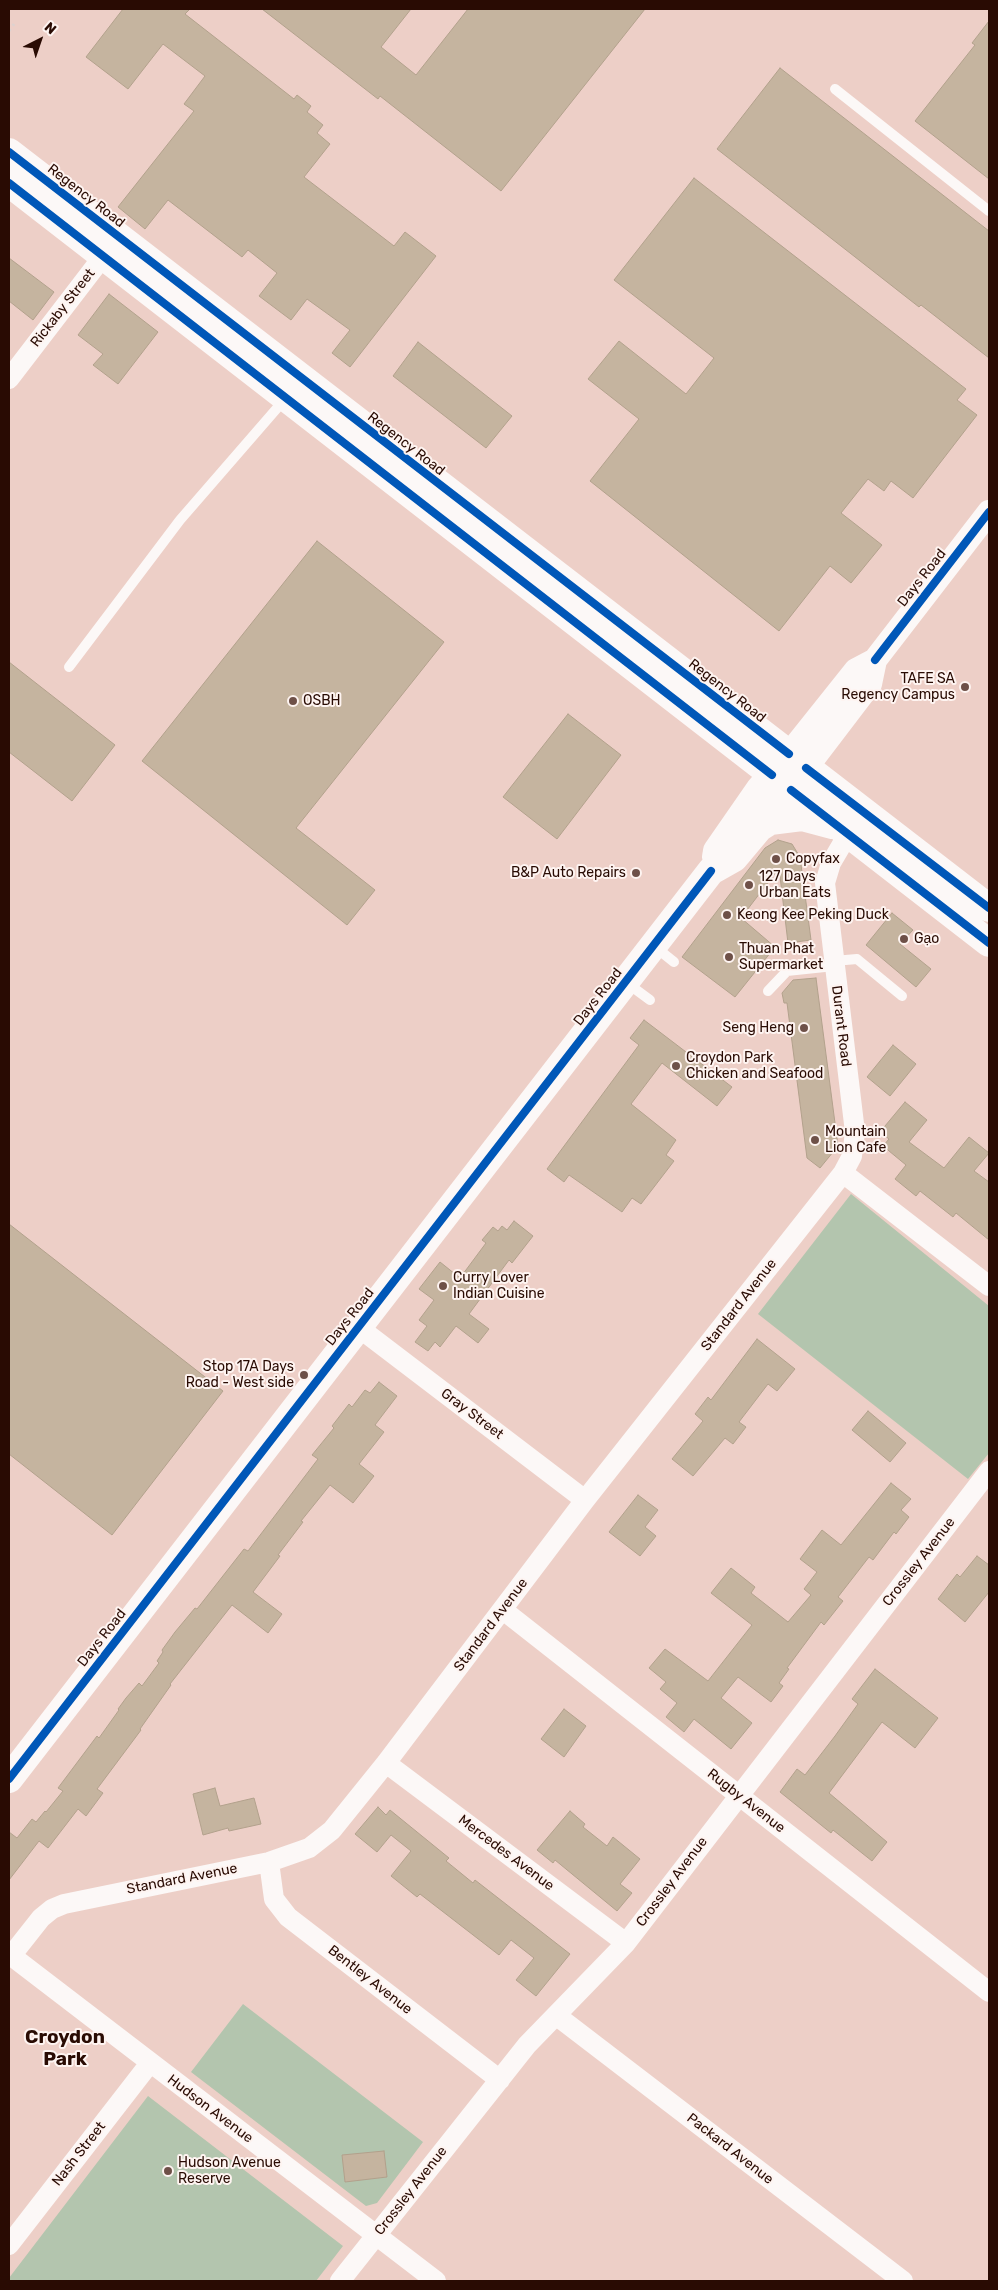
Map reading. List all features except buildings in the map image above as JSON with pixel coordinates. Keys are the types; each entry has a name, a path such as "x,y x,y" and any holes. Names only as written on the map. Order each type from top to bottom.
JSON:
{"main road":[{"name":"Regency Road","path":"9,152 111,247 286,398 789,772 989,908"},
{"name":"Regency Road","path":"9,183 111,247 789,772 843,831 989,943"},
{"name":"Days Road","path":"712,872 734,858 756,830 789,772"},
{"name":"Days Road","path":"9,1779 625,982 664,954 712,872 717,851 789,772"},
{"path":"756,830 770,821 802,817 843,831"}],"street":[{"name":"Rickaby Street","path":"9,379 111,247"},
{"name":"Days Road","path":"789,772 856,670 875,660 989,512"},
{"name":"Durant Road","path":"843,831 825,883 855,1132"},
{"name":"Standard Avenue","path":"10,1955 41,1918 52,1909 64,1904 269,1862 309,1848 332,1830 386,1763 585,1500 843,1173 852,1156 855,1132"},
{"path":"843,1173 989,1286"},
{"name":"Gray Street","path":"358,1327 585,1500"},
{"name":"Crossley Avenue","path":"340,2281 527,2045 626,1943 989,1471"},
{"name":"Rugby Avenue","path":"503,1610 989,1992"},
{"name":"Mercedes Avenue","path":"386,1763 626,1943"},
{"name":"Bentley Avenue","path":"269,1862 274,1899 288,1917 500,2080"},
{"name":"Hudson Avenue","path":"10,1955 436,2281"},
{"name":"Packard Avenue","path":"557,2016 903,2281"},
{"name":"Nash Street","path":"9,2245 150,2063"}],"lane":[{"path":"835,90 989,211"},
{"path":"69,667 180,520 218,473 286,398"},
{"path":"768,991 787,971 857,959 902,996"},
{"path":"625,982 650,1000"}],"path":[{"path":"9,31 14,24"}],"green space":[{"path":"851,1194 989,1306 989,1453 968,1479 758,1314"},
{"path":"243,2004 423,2142 377,2203 366,2206 191,2072"},
{"name":"Hudson Avenue Reserve","path":"148,2096 343,2246 316,2281 9,2281 9,2278"}],"cycle path":[{"path":"9,152 789,754"},
{"path":"9,183 772,775"},
{"path":"875,660 989,512"},
{"path":"806,768 989,908"},
{"path":"791,790 989,943"},
{"path":"9,1779 711,871"}],"place":[{"name":"TAFE SA Regency Campus","path":"965,687"},
{"name":"OSBH","path":"293,701"},
{"name":"Copyfax","path":"776,859"},
{"name":"B&P Auto Repairs","path":"636,873"},
{"name":"127 Days Urban Eats","path":"749,885"},
{"name":"Keong Kee Peking Duck","path":"727,915"},
{"name":"Gạo","path":"904,939"},
{"name":"Thuan Phat Supermarket","path":"729,957"},
{"name":"Seng Heng","path":"804,1028"},
{"name":"Croydon Park Chicken and Seafood","path":"676,1066"},
{"name":"Mountain Lion Cafe","path":"815,1140"},
{"name":"Curry Lover Indian Cuisine","path":"443,1286"},
{"name":"Stop 17A Days Road - West side","path":"304,1375"},
{"name":"Hudson Avenue Reserve","path":"168,2171"}],"district":[{"name":"Croydon Park","path":"65,2049"}]}
